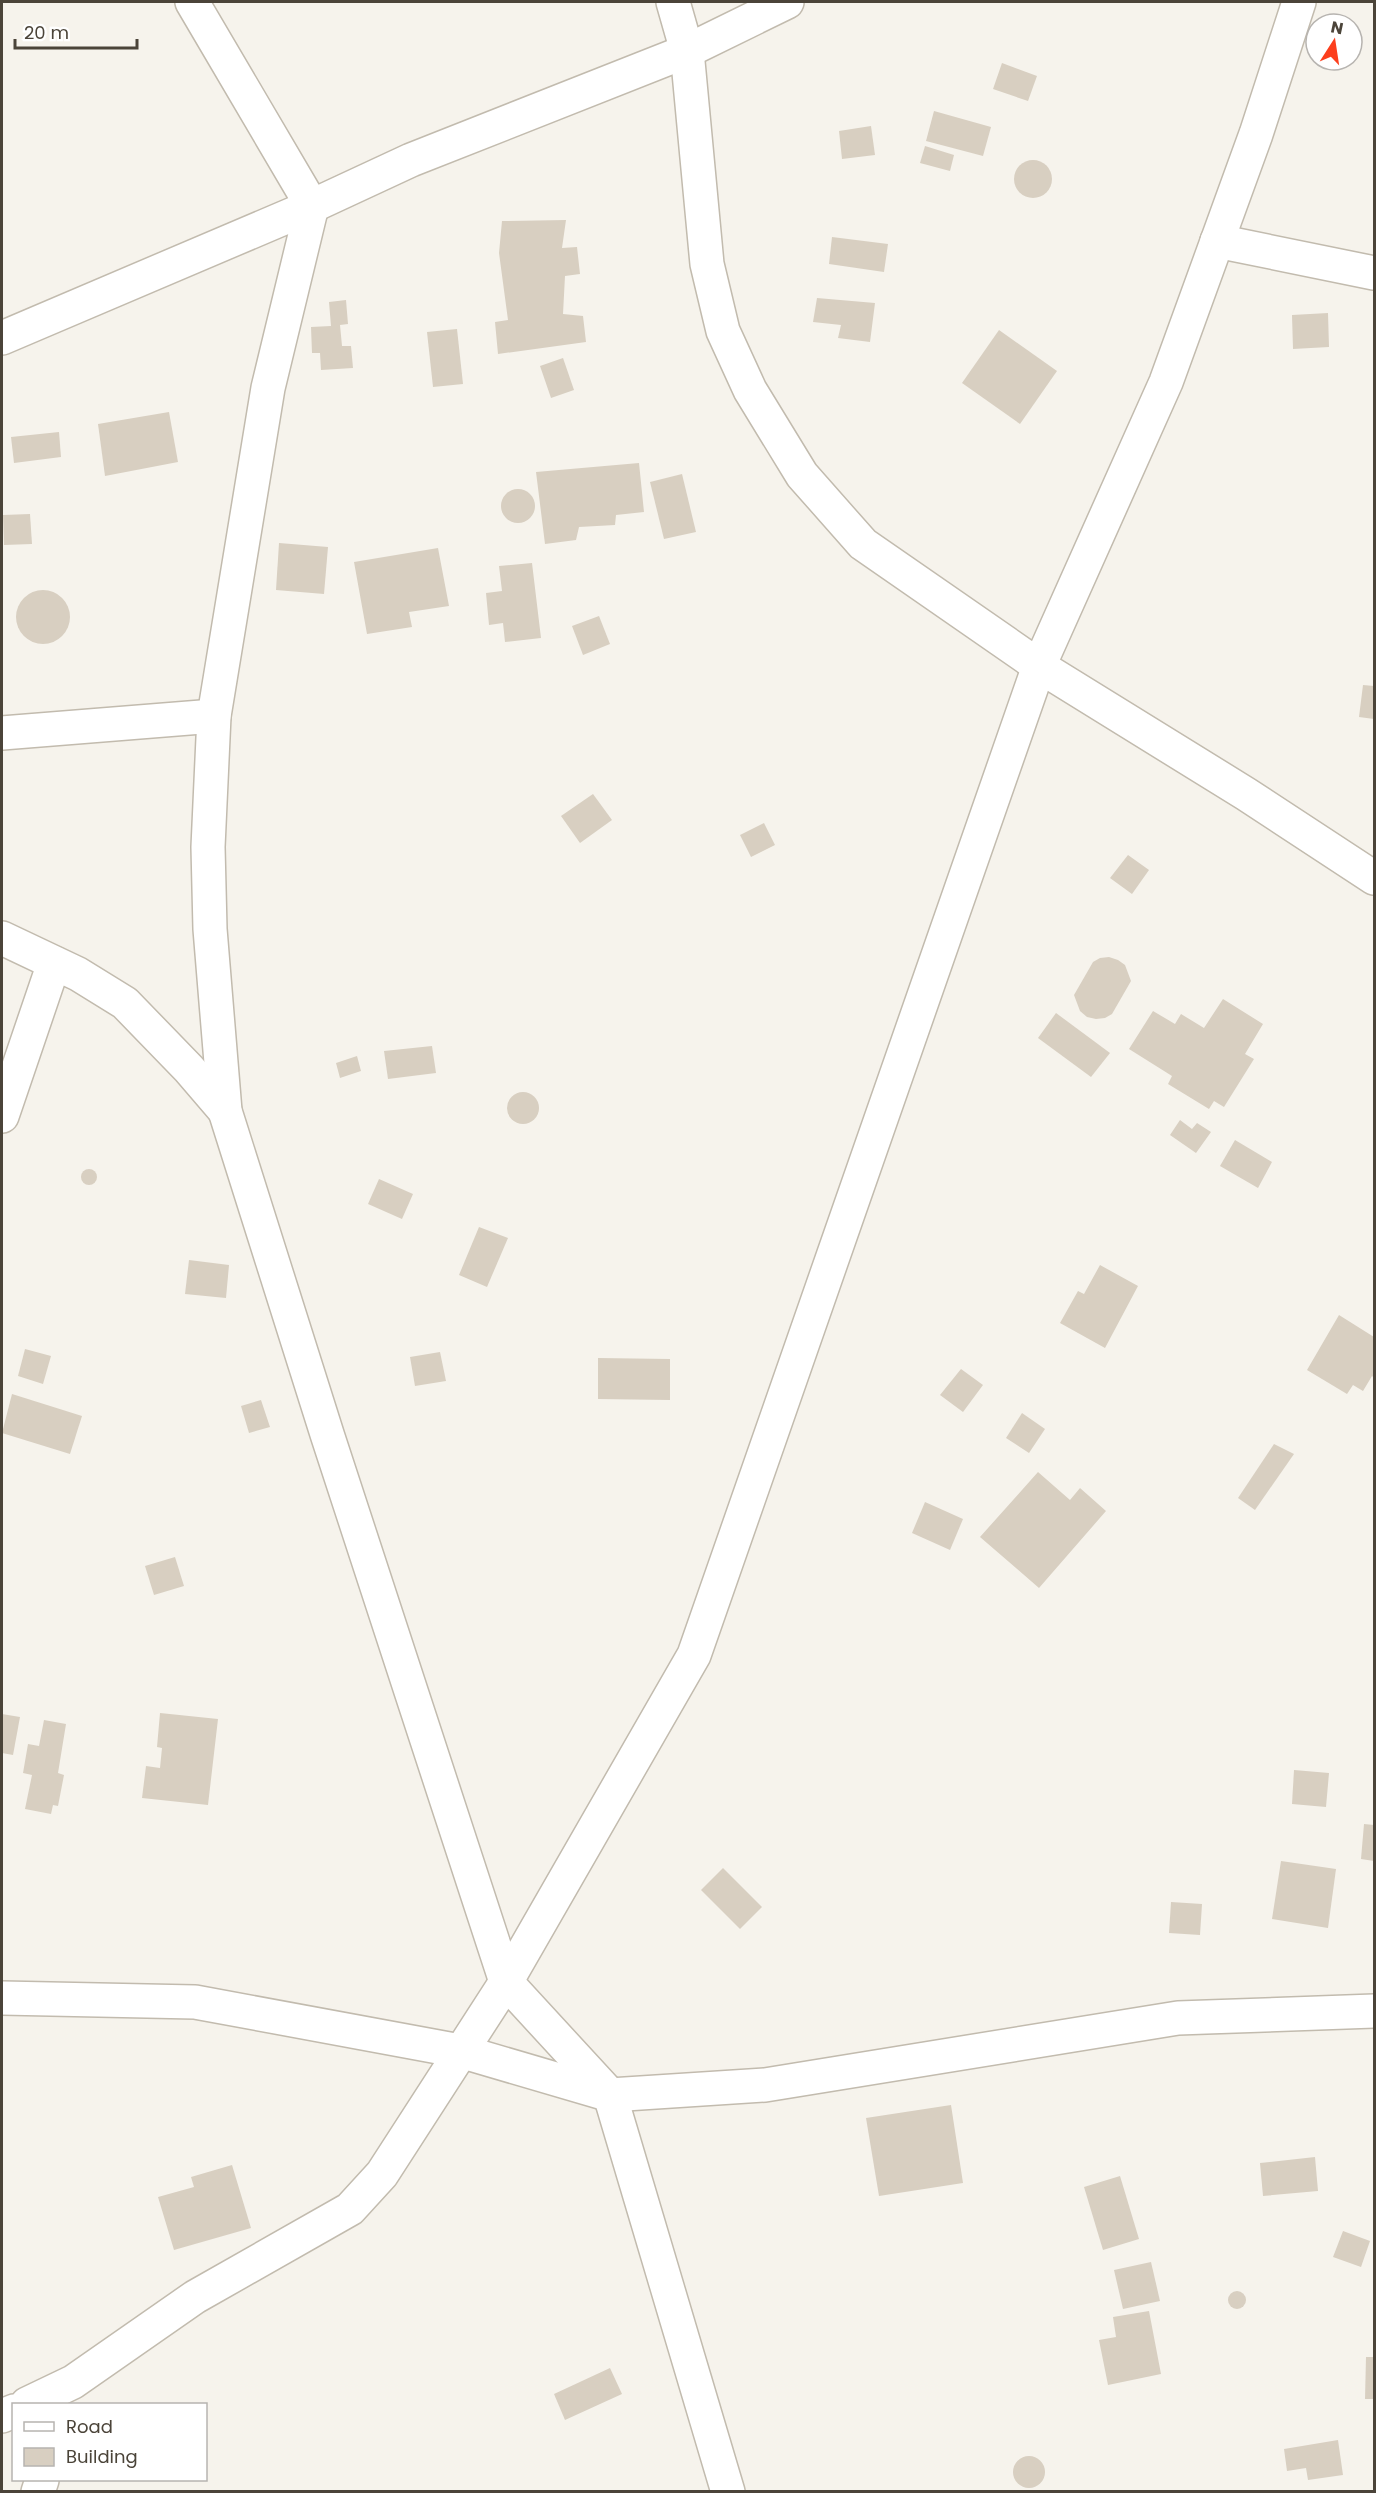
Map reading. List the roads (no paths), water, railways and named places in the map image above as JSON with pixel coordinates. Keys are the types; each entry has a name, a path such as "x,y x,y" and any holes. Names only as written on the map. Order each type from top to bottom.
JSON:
{"street":[{"path":"192,2 312,206 268,388 214,716 208,847 210,929 225,1111 506,1982 610,2096 728,2492"},
{"path":"673,2 687,51 707,264 723,331 750,390 802,476 864,544 1039,666 1246,794 1374,879"},
{"path":"2,338 312,206 411,160 687,51 787,2"},
{"path":"31,2403 69,2393 195,2297 350,2209 382,2174 506,1982 694,1655 1039,666 1166,382 1256,134 1299,2"},
{"path":"1217,241 1374,273"},
{"path":"2,733 214,716"},
{"path":"2,938 78,974 125,1003 189,1069 225,1111"},
{"path":"2,1116 54,963"},
{"path":"2,1998 195,2002 460,2051 610,2096 765,2085 1178,2018 1374,2011"}]}
